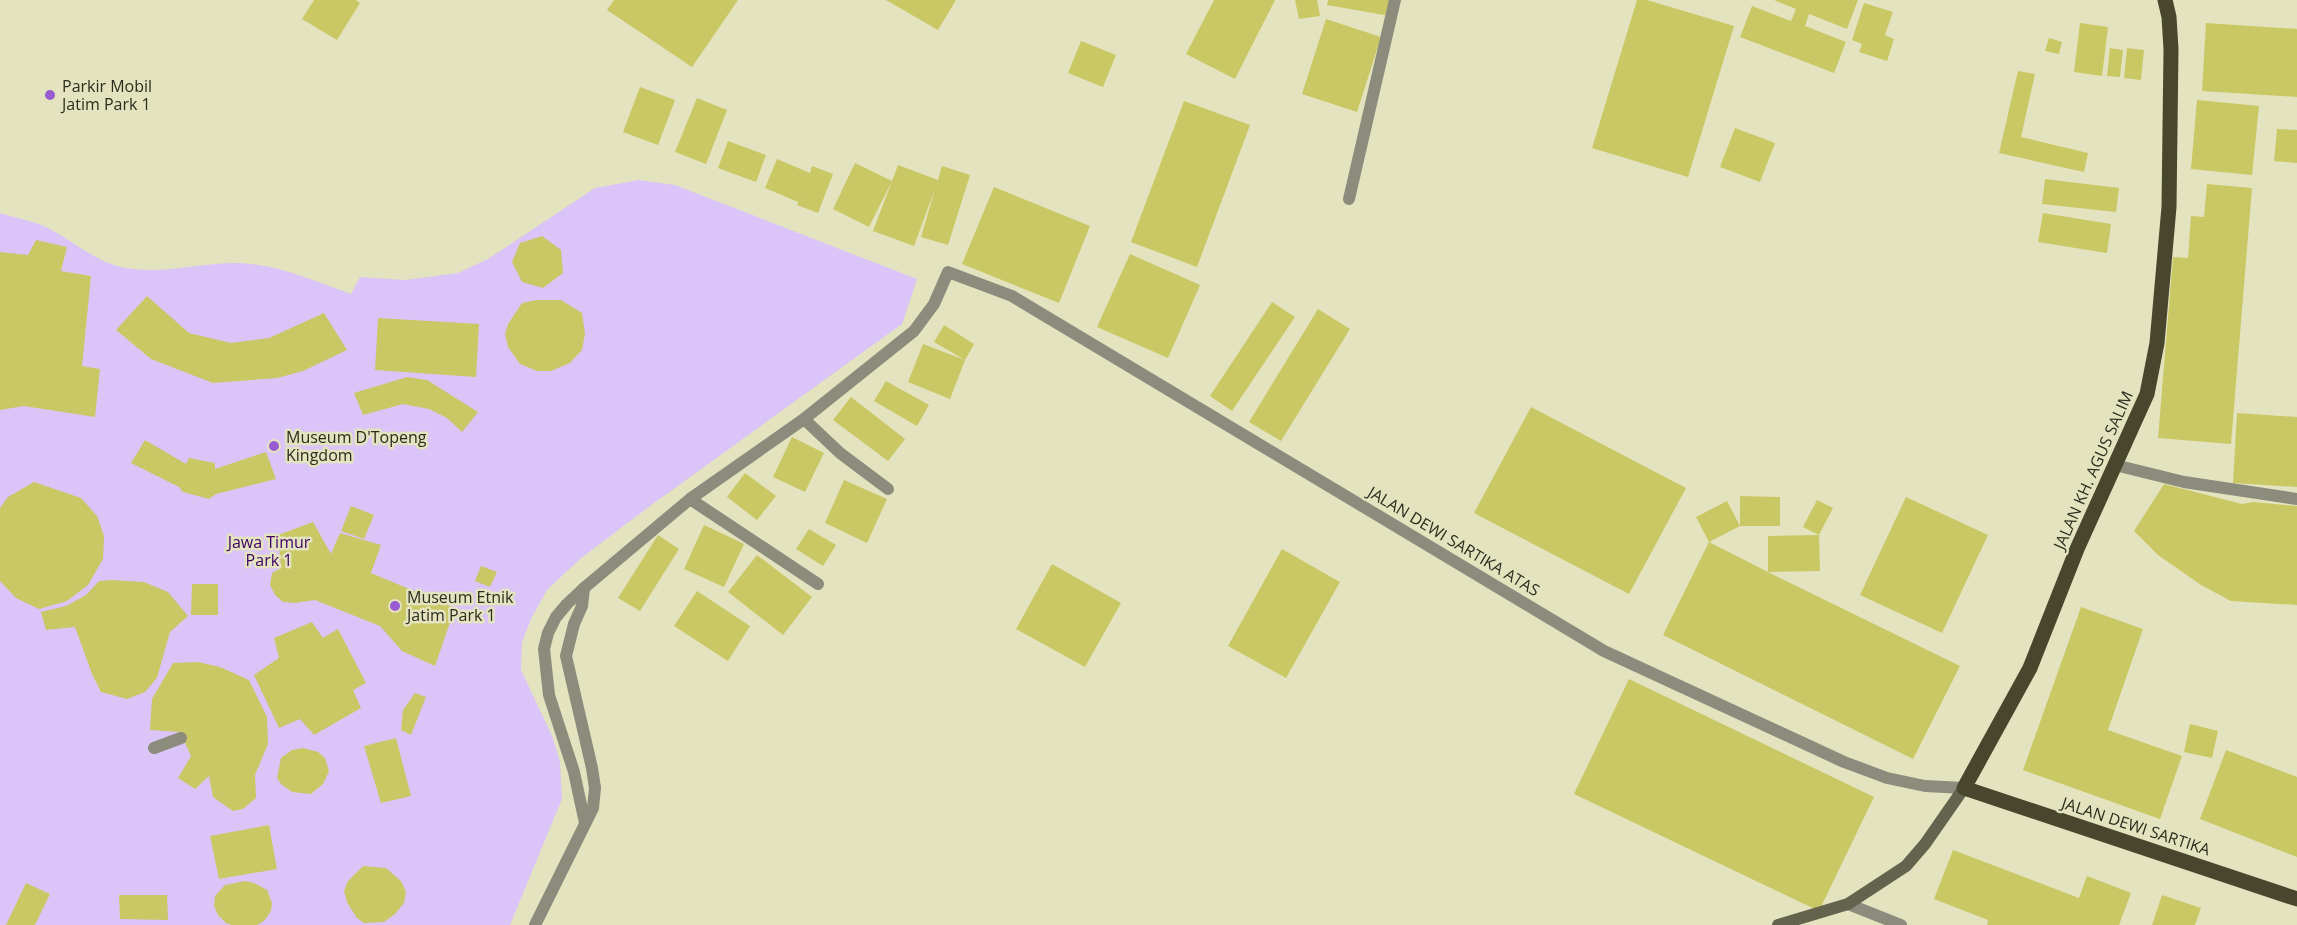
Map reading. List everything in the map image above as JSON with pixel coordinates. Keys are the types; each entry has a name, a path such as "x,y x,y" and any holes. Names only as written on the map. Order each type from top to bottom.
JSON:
{"main road":[{"name":"JALAN KH. AGUS SALIM","path":"1964,788 2030,668 2077,549 2147,394 2157,343 2169,207 2171,49 2165,0"},
{"name":"JALAN DEWI SARTIKA","path":"1964,788 2297,899"},
{"path":"1778,925 1848,904 1906,867 1964,788"}],"street":[{"path":"1349,199 1395,0"},
{"name":"JALAN DEWI SARTIKA ATAS","path":"804,419 914,331 934,304 948,272 1012,296 1604,651 1844,762 1887,778 1925,786 1964,788"},
{"path":"585,823 577,795 574,772 549,695 544,649 548,633 556,617 567,604 690,499 804,419 840,453 888,489"},
{"path":"2115,465 2184,483 2297,499"},
{"path":"690,499 818,584"},
{"path":"535,925 592,808 595,788 566,656 574,624 582,606 585,588"},
{"path":"154,748 182,738"},
{"path":"1848,904 1901,925"}],"green space":[{"name":"Jawa Timur Park 1","path":"639,180 675,185 917,279 902,324 650,506 580,559 547,590 531,619 522,642 521,670 553,738 560,762 562,799 510,925 0,925 0,213 43,226 95,257 126,268 152,270 247,263 292,273 351,294 360,277 405,280 458,273 488,259 595,188"}],"building":[{"path":"314,0 356,0 360,3 337,40 302,19"},
{"path":"614,0 738,0 692,67 607,10"},
{"path":"886,0 956,0 938,30"},
{"path":"1214,0 1275,0 1235,79 1186,54"},
{"path":"1295,0 1317,0 1320,16 1299,19"},
{"path":"1328,0 1393,0 1390,16 1327,5"},
{"path":"1637,0 1647,0 1734,26 1688,177 1592,148"},
{"path":"1774,0 1858,0 1847,29 1809,14 1805,26 1846,42 1834,73 1740,37 1752,6 1791,21 1796,9"},
{"path":"1864,3 1893,12 1885,35 1894,39 1887,61 1859,52 1862,44 1852,40"},
{"path":"1326,19 1381,37 1357,112 1302,94"},
{"path":"2080,23 2108,27 2102,76 2074,72"},
{"path":"2206,23 2297,29 2297,97 2202,91"},
{"path":"2049,38 2062,42 2059,54 2045,51"},
{"path":"1081,41 1116,55 1103,87 1068,73"},
{"path":"2110,48 2123,50 2120,77 2107,76"},
{"path":"2127,48 2144,50 2141,80 2124,78"},
{"path":"2018,71 2035,74 2021,137 2088,153 2084,172 1999,153"},
{"path":"640,87 675,100 658,145 623,132"},
{"path":"697,98 727,110 706,164 675,152"},
{"path":"2197,100 2259,106 2252,175 2191,169"},
{"path":"1184,101 1250,125 1197,267 1131,242"},
{"path":"1735,128 1775,143 1760,182 1720,167"},
{"path":"2277,129 2297,130 2297,163 2274,161"},
{"path":"728,141 766,155 756,182 718,168"},
{"path":"777,159 810,173 812,166 833,174 818,213 797,205 803,191 798,202 765,188"},
{"path":"855,163 892,181 869,227 833,209"},
{"path":"898,165 938,180 942,166 970,175 948,245 921,237 935,189 914,246 873,231"},
{"path":"2045,179 2119,188 2116,212 2042,204"},
{"path":"2207,184 2252,188 2231,444 2158,438 2173,257 2188,258 2191,216 2204,217"},
{"path":"994,187 1090,226 1059,303 962,264"},
{"path":"2043,213 2111,224 2107,253 2038,242"},
{"path":"542,236 561,250 563,273 543,288 522,282 512,262 520,243"},
{"path":"36,240 67,247 61,271 91,276 82,366 100,369 95,417 24,406 0,410 0,252 28,255"},
{"path":"1130,254 1200,285 1168,358 1097,327"},
{"path":"147,296 189,333 231,343 269,338 324,313 347,350 303,371 277,378 213,383 151,359 116,330"},
{"path":"537,300 561,300 582,313 585,334 582,350 570,363 551,371 537,371 520,364 508,347 505,334 508,324 522,303"},
{"path":"1272,302 1295,317 1232,411 1210,396"},
{"path":"1318,309 1350,329 1281,441 1249,422"},
{"path":"378,318 479,324 476,377 375,370"},
{"path":"944,325 974,344 965,360 934,342"},
{"path":"923,344 965,360 950,399 908,382"},
{"path":"407,377 427,380 478,412 462,432 447,418 429,409 403,404 363,415 354,393"},
{"path":"886,381 929,405 917,426 874,401"},
{"path":"851,397 905,439 888,461 833,420"},
{"path":"1531,407 1686,488 1629,594 1474,513"},
{"path":"2237,413 2297,417 2297,487 2233,483"},
{"path":"792,437 824,453 805,492 773,477"},
{"path":"145,440 186,464 189,458 215,463 215,469 266,452 276,479 216,494 209,499 183,492 179,487 131,463"},
{"path":"745,473 776,496 757,520 727,497"},
{"path":"844,480 887,499 867,543 825,523"},
{"path":"34,482 81,498 97,516 104,536 103,559 88,585 67,601 39,609 16,598 0,581 0,508 8,497"},
{"path":"2164,484 2242,504 2253,502 2297,506 2297,605 2231,601 2201,585 2158,555 2134,531"},
{"path":"1740,496 1780,497 1780,526 1740,526"},
{"path":"1906,497 1988,535 1942,633 1860,595"},
{"path":"1817,500 1833,508 1819,535 1803,527"},
{"path":"1727,501 1740,526 1709,542 1696,517"},
{"path":"351,506 374,515 364,539 341,531"},
{"path":"313,522 331,554 340,533 381,545 371,573 455,608 435,666 402,651 380,626 315,600 283,602 275,595 270,585 272,573 281,568 278,535"},
{"path":"704,525 744,544 724,587 684,569"},
{"path":"809,529 836,545 823,566 796,549"},
{"path":"658,535 679,549 640,611 618,598"},
{"path":"1819,535 1820,571 1768,572 1768,536"},
{"path":"1709,542 1960,666 1913,759 1663,635"},
{"path":"1282,549 1340,582 1286,678 1228,646"},
{"path":"757,555 812,597 783,635 728,592"},
{"path":"1052,564 1121,603 1085,667 1016,629"},
{"path":"481,566 497,572 490,587 475,581"},
{"path":"99,581 144,582 168,592 188,616 170,632 157,678 145,692 127,699 101,692 75,627 46,630 41,612 66,606 86,595"},
{"path":"192,584 218,584 218,615 191,615"},
{"path":"697,591 750,626 728,661 674,626"},
{"path":"2081,607 2143,629 2108,730 2182,756 2160,819 2023,770"},
{"path":"312,622 323,638 338,629 366,683 353,690 361,708 314,735 300,719 279,728 254,675 279,658 274,638"},
{"path":"198,662 220,667 249,680 267,717 268,744 255,775 256,798 243,809 233,811 213,797 209,776 195,789 178,778 191,756 180,732 150,730 152,699 173,663"},
{"path":"1629,679 1874,797 1819,911 1574,794"},
{"path":"415,693 426,697 411,735 401,730 403,710"},
{"path":"2190,724 2218,731 2212,758 2184,752"},
{"path":"396,738 411,796 381,803 364,746"},
{"path":"303,748 318,752 325,758 329,771 323,784 311,794 292,792 277,778 281,758 292,750"},
{"path":"2226,750 2297,777 2297,857 2200,819"},
{"path":"269,825 277,869 219,879 210,836"},
{"path":"1953,850 2079,898 2087,876 2131,893 2119,925 1987,925 1988,920 1934,899"},
{"path":"363,866 386,868 401,881 406,892 404,903 384,922 364,923 356,917 347,902 344,891 348,881"},
{"path":"245,881 267,890 272,903 271,911 264,921 257,925 226,923 218,915 214,906 215,896 225,885"},
{"path":"26,883 50,894 35,925 6,925"},
{"path":"119,895 167,895 168,920 120,919"},
{"path":"2162,895 2201,908 2195,925 2152,925"}],"place":[{"name":"Parkir Mobil Jatim Park 1","path":"50,95"},
{"name":"Museum D'Topeng Kingdom","path":"274,446"},
{"name":"Museum Etnik Jatim Park 1","path":"395,606"}]}
